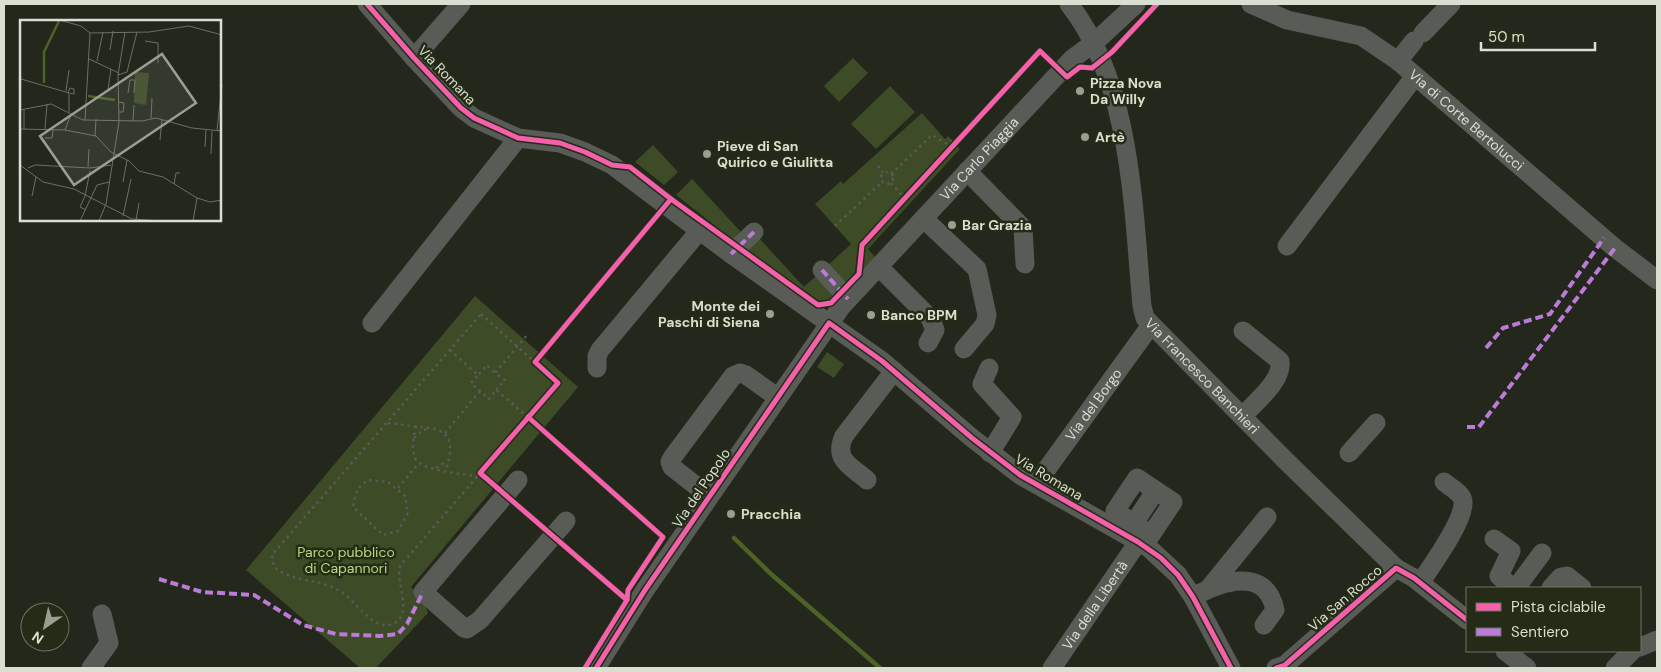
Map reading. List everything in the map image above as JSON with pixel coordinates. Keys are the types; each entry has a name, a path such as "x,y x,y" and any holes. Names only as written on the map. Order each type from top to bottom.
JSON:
{"street":[{"name":"Via Romana","path":"367,4 460,108 474,118 518,138 560,143 612,165 731,254 894,371 990,453 1036,484 1133,533 1178,575 1194,597 1231,668"},
{"path":"414,58 461,4"},
{"name":"Via Francesco Banchieri","path":"1069,4 1095,42 1107,76 1130,168 1142,306 1151,325 1396,568"},
{"name":"Via Carlo Piaggia","path":"829,323 848,299 1072,59 1095,42 1136,4"},
{"name":"Via di Corte Bertolucci","path":"1251,4 1288,20 1361,36 1398,61 1644,272 1657,280"},
{"path":"1398,61 1418,37 1451,4"},
{"path":"1341,189 1420,79"},
{"path":"1287,246 1420,79"},
{"path":"372,323 518,138"},
{"path":"967,171 1023,228 1025,264"},
{"path":"924,218 977,269 987,315 985,324 964,350"},
{"path":"597,368 597,356 600,350 700,230"},
{"path":"731,254 754,232"},
{"path":"879,267 930,318 935,330 928,343"},
{"path":"822,270 848,299"},
{"name":"Via del Popolo","path":"596,668 709,496 829,323"},
{"name":"Via del Borgo","path":"1036,484 1074,428 1151,325"},
{"path":"1242,416 1276,378 1281,368 1280,361 1243,331"},
{"path":"989,368 982,384 1012,417 990,453"},
{"path":"868,480 841,457 839,447 844,436 894,371"},
{"path":"709,496 672,467 670,462 672,458 733,376 740,373 746,375 777,397"},
{"path":"1349,453 1376,423"},
{"path":"518,480 423,592 464,628 467,629 480,620 566,521"},
{"path":"1420,583 1447,544 1462,508 1463,500 1459,494 1444,482"},
{"name":"Via della Libertà","path":"1052,668 1133,533 1154,493"},
{"path":"1210,587 1267,517"},
{"path":"1494,539 1511,551 1499,576 1513,587"},
{"path":"1515,587 1542,553"},
{"name":"Via San Rocco","path":"1276,668 1285,665 1396,568 1420,583 1460,614"},
{"path":"1552,587 1561,577 1567,576 1581,587"},
{"path":"1194,597 1210,587 1237,580 1257,585 1269,594 1275,610 1264,625"},
{"path":"91,668 109,643 102,614"},
{"path":"1641,647 1657,640"},
{"path":"1506,652 1527,668"},
{"path":"1615,668 1631,652"}],"path":[{"path":"949,151 969,130"},
{"path":"891,174 932,135 948,144 960,136 962,138"},
{"path":"878,166 883,173 891,174"},
{"path":"835,226 882,182 883,173"},
{"path":"891,174 893,179 891,183"},
{"path":"882,182 885,185 891,183"},
{"path":"891,183 905,199"},
{"path":"899,206 912,192"},
{"path":"481,314 558,382 400,566 403,614 394,624 378,624 348,596 335,587 322,582 285,576 274,567 272,554 450,350 481,314"},
{"path":"495,372 528,334"},
{"path":"450,350 478,375"},
{"path":"535,362 541,354"},
{"path":"487,365 495,372 504,380 489,399 471,383 487,365"},
{"path":"496,390 536,424"},
{"path":"445,433 480,391"},
{"path":"388,422 445,433 450,444 446,471"},
{"path":"416,426 413,450 418,464"},
{"path":"414,439 423,430 432,429"},
{"path":"434,469 440,467 449,458"},
{"path":"418,464 446,471 479,474 506,495"},
{"path":"398,488 418,464"},
{"path":"369,480 379,480 398,488 405,496 408,513 398,530 382,535 353,507 356,492 361,484 369,480"}],"green space":[{"path":"853,58 868,73 839,102 824,86"},
{"path":"890,86 915,112 876,149 851,124"},
{"path":"922,113 945,139 948,136 960,149 868,249 876,258 861,274 864,247 858,245 855,272 844,285 827,266 851,244 815,204 841,181 843,184"},
{"path":"653,145 678,172 664,185 635,162"},
{"path":"692,179 741,232 733,240 676,195"},
{"path":"759,238 804,287 817,275 835,295 824,305 747,250"},
{"name":"Parco pubblico di Capannori","path":"475,296 578,387 411,587 429,603 426,607 428,613 376,668 360,668 246,570"},
{"path":"827,352 844,364 834,378 817,367"}],"waterway":[{"path":"734,538 771,574 880,668"}],"marked path":[{"path":"731,254 754,232"},
{"path":"1486,348 1503,328 1550,314 1604,238"},
{"path":"1467,427 1479,427 1615,248"},
{"path":"822,270 848,299"},
{"path":"159,579 202,592 254,595 303,625 336,634 380,636 398,634 407,624 423,592"}],"cycle path":[{"path":"367,4 414,58 461,108 474,118 518,138 560,143 612,165 630,167 671,199"},
{"path":"585,668 627,600 480,473 558,383 535,362 671,199 818,305 831,303 859,274 862,245 1040,51 1067,77 1080,67 1092,68 1112,52 1157,4"},
{"path":"596,668 645,590 829,323 882,361 972,438 1020,475 1138,542 1161,558 1178,575 1193,597 1231,668"},
{"path":"528,417 663,537 628,590 627,600"},
{"path":"1276,668 1285,665 1396,568 1414,578 1466,619"}],"place":[{"name":"Pizza Nova Da Willy","path":"1080,91"},
{"name":"Artè","path":"1085,137"},
{"name":"Pieve di San Quirico e Giulitta","path":"707,154"},
{"name":"Bar Grazia","path":"952,225"},
{"name":"Monte dei Paschi di Siena","path":"770,314"},
{"name":"Banco BPM","path":"871,315"},
{"name":"Pracchia","path":"731,514"}]}
